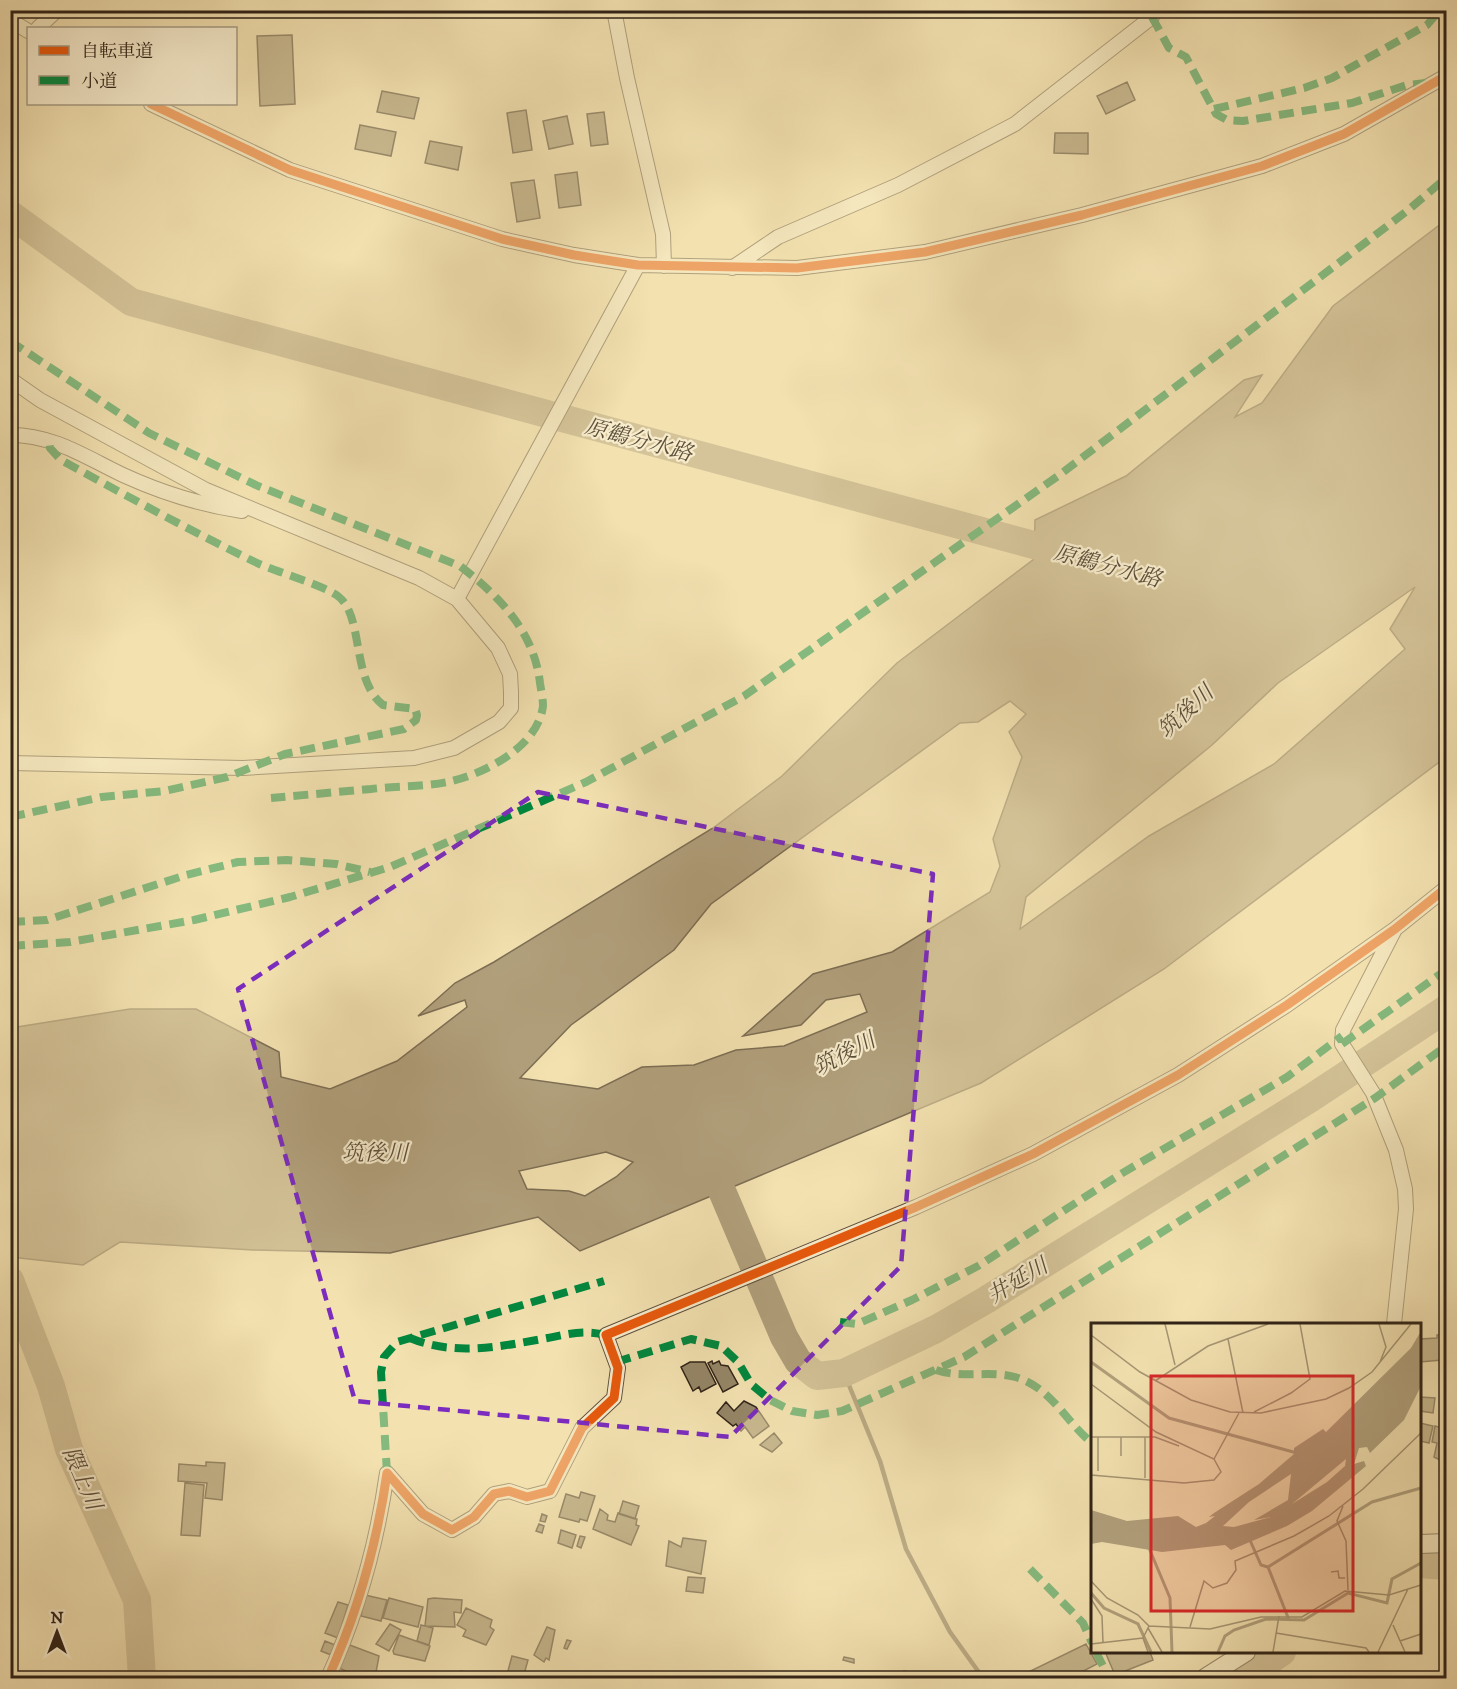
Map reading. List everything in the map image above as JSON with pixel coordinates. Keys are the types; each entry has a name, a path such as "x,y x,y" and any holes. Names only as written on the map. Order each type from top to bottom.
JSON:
{"main road":[{"path":"1421,1540 1446,1542"},
{"path":"1205,1678 1244,1653"}],"street":[{"path":"39,27 57,10"},
{"path":"614,10 627,78 663,234 664,266"},
{"path":"732,268 778,237 898,185 1015,124 1152,16 1153,10"},
{"path":"10,20 27,30"},
{"path":"153,105 290,170 494,237 636,270 664,266 797,268 925,252 1263,166 1344,134 1446,76"},
{"path":"460,594 636,270"},
{"path":"10,380 40,400 140,457 259,514 460,594 498,648 510,674 512,692 511,708 499,722 454,748 414,758 243,768 10,763"},
{"path":"10,435 30,435 52,440 124,475 177,496 215,507 259,514"},
{"path":"328,1678 350,1623 380,1521 387,1473 423,1514 452,1530 474,1517 494,1494 508,1491 527,1497 550,1491 582,1428 614,1398 618,1368 606,1335 916,1207 1033,1154 1168,1080 1287,1005 1395,929 1446,888"},
{"path":"1394,1323 1406,1209 1405,1189 1396,1150 1373,1093 1342,1044 1343,1030 1395,929"}],"highlighted area":[{"path":"538,792 933,874 901,1266 730,1437 355,1401 238,989"}],"water":[{"name":"筑後川","path":"1446,220 1446,757 1164,969 981,1083 580,1251 538,1217 390,1253 253,1250 120,1242 83,1265 11,1257 11,1028 130,1009 196,1009 279,1052 281,1077 330,1089 397,1061 467,1007 465,1000 418,1016 455,983 494,962 713,828 782,776 897,663 1034,559 1035,520 1126,476 1244,380 1262,375 1235,417 1262,403 1333,306","holes":["1415,587 1390,629 1405,649 1274,764 1149,836 1020,929 1026,897 1212,745 1278,683","1010,701 1026,714 1009,732 1022,757 993,839 1000,866 990,892 892,952 813,974 743,1036 801,1025 826,1000 860,994 867,1012 784,1046 736,1050 694,1065 642,1067 598,1089 520,1078 571,1025 674,950 711,904 960,723 978,722","606,1152 633,1162 616,1177 585,1196 569,1191 527,1189 519,1171"]}],"building":[{"path":"292,35 295,104 260,106 257,36"},
{"path":"1127,82 1135,100 1106,114 1097,96"},
{"path":"382,91 419,98 414,119 377,112"},
{"path":"526,110 532,150 513,153 507,113"},
{"path":"604,112 608,144 591,146 587,114"},
{"path":"567,116 573,144 549,149 543,121"},
{"path":"360,125 396,132 391,156 355,149"},
{"path":"1055,133 1088,133 1088,154 1054,153"},
{"path":"430,141 462,147 458,170 425,163"},
{"path":"577,172 581,205 559,208 555,175"},
{"path":"534,180 540,218 517,222 511,183"},
{"path":"1437,1335 1446,1335 1446,1353 1441,1353 1442,1360 1421,1362 1421,1339 1437,1338"},
{"path":"712,1361 713,1364 719,1361 721,1365 728,1366 738,1384 723,1392 708,1363"},
{"path":"690,1362 705,1362 716,1384 701,1392 699,1387 693,1391 681,1367"},
{"path":"1421,1397 1435,1398 1433,1413 1421,1411"},
{"path":"744,1401 756,1407 769,1426 753,1438 745,1427 741,1431 736,1424 733,1426 717,1413 726,1402 734,1411"},
{"path":"1421,1423 1433,1426 1429,1443 1421,1441"},
{"path":"1435,1426 1446,1429 1446,1463 1434,1457 1437,1443 1432,1442"},
{"path":"774,1433 782,1443 772,1452 760,1445"},
{"path":"206,1462 225,1463 222,1500 205,1498 207,1483 178,1481 179,1464 206,1466"},
{"path":"185,1483 204,1485 200,1536 181,1535"},
{"path":"581,1492 595,1496 587,1521 580,1519 579,1522 559,1517 566,1494 579,1498"},
{"path":"623,1501 639,1506 635,1519 619,1514"},
{"path":"600,1509 608,1515 607,1520 615,1522 618,1513 637,1519 636,1525 639,1526 631,1545 593,1529"},
{"path":"542,1514 547,1516 545,1522 540,1521"},
{"path":"539,1524 544,1526 542,1533 536,1531"},
{"path":"561,1530 576,1535 572,1548 558,1543"},
{"path":"580,1536 585,1537 581,1548 577,1546"},
{"path":"683,1538 706,1541 701,1574 666,1566 669,1541 681,1547"},
{"path":"688,1577 705,1578 703,1593 686,1591"},
{"path":"365,1595 387,1600 381,1621 361,1616"},
{"path":"389,1598 423,1607 418,1627 383,1618"},
{"path":"428,1599 462,1600 461,1613 454,1612 455,1627 425,1626"},
{"path":"338,1602 348,1605 338,1638 325,1633"},
{"path":"466,1608 492,1620 490,1627 494,1630 486,1645 463,1636 466,1630 457,1625"},
{"path":"390,1624 401,1630 389,1651 376,1644"},
{"path":"421,1625 433,1628 429,1645 417,1641"},
{"path":"547,1627 555,1630 549,1660 546,1658 544,1662 534,1655"},
{"path":"399,1635 430,1646 425,1661 394,1654"},
{"path":"567,1640 571,1641 567,1649 564,1648"},
{"path":"325,1641 335,1645 331,1655 321,1651"},
{"path":"347,1644 379,1656 375,1678 362,1674 360,1677 339,1668"},
{"path":"1086,1644 1097,1664 1070,1678 1016,1678"},
{"path":"1150,1653 1153,1660 1115,1675 1106,1654"},
{"path":"512,1656 528,1660 523,1678 506,1678"},
{"path":"844,1657 854,1659 854,1663 843,1660"},
{"path":"461,1671 478,1678 453,1678 455,1673 459,1675"},
{"path":"904,1671 913,1673 912,1678 903,1676"},
{"path":"420,1672 434,1678 417,1678"}],"waterway":[{"name":"原鶴分水路","path":"10,214 131,302 1071,555"},
{"name":"井延川","path":"708,1158 784,1337 798,1361 817,1376 844,1373 936,1329 986,1300 1311,1098 1446,1009"},
{"name":"隈上川","path":"10,1280 51,1386 69,1449 137,1600 142,1678"},
{"path":"844,1373 880,1461 906,1549 950,1632 983,1678"},
{"path":"1421,1564 1446,1566"},
{"path":"1244,1678 1281,1653"}],"marked path":[{"path":"1214,109 1304,88 1332,78 1427,25 1440,10"},
{"path":"1152,17 1169,48 1186,57 1216,114 1227,120 1243,121 1352,103 1407,85 1426,83"},
{"path":"10,946 70,942 194,920 290,897 390,867 586,782 744,696 1058,476 1407,211 1446,178"},
{"path":"10,341 149,433 258,486 460,566 501,602 522,631 536,664 543,706 539,721 531,734 507,756 477,773 448,782 271,798"},
{"path":"10,817 102,797 165,791 227,777 285,754 404,729 416,720 417,715 415,709 383,705 373,694 366,680 352,619 347,606 339,597 332,592 255,562 61,460 50,448 49,439"},
{"path":"10,922 47,920 186,875 238,862 287,860 336,864 370,872"},
{"path":"1342,1044 1446,970"},
{"path":"840,1322 857,1324 912,1300 978,1266 1119,1175 1287,1077 1342,1036"},
{"path":"616,1362 691,1339 721,1346 738,1362 751,1384 770,1400 792,1411 817,1415 842,1411 964,1357 1375,1098 1446,1046"},
{"path":"387,1473 381,1372 384,1357 397,1342 604,1281"},
{"path":"410,1338 443,1347 476,1348 509,1345 574,1333 606,1335"},
{"path":"936,1370 956,1374 1005,1375 1028,1382 1048,1396 1091,1442"},
{"path":"1030,1569 1083,1623 1091,1641"},
{"path":"1096,1653 1109,1678"}],"cycle path":[{"path":"153,105 290,170 502,239 574,255 638,265 797,268 925,252 1082,215 1262,166 1344,134 1446,76"},
{"path":"328,1678 365,1578 378,1526 387,1473 423,1514 452,1530 474,1517 494,1494 509,1491 527,1497 550,1491 582,1428 614,1398 618,1368 606,1335 916,1207 1033,1154 1178,1075 1287,1005 1395,929 1446,888"}]}
